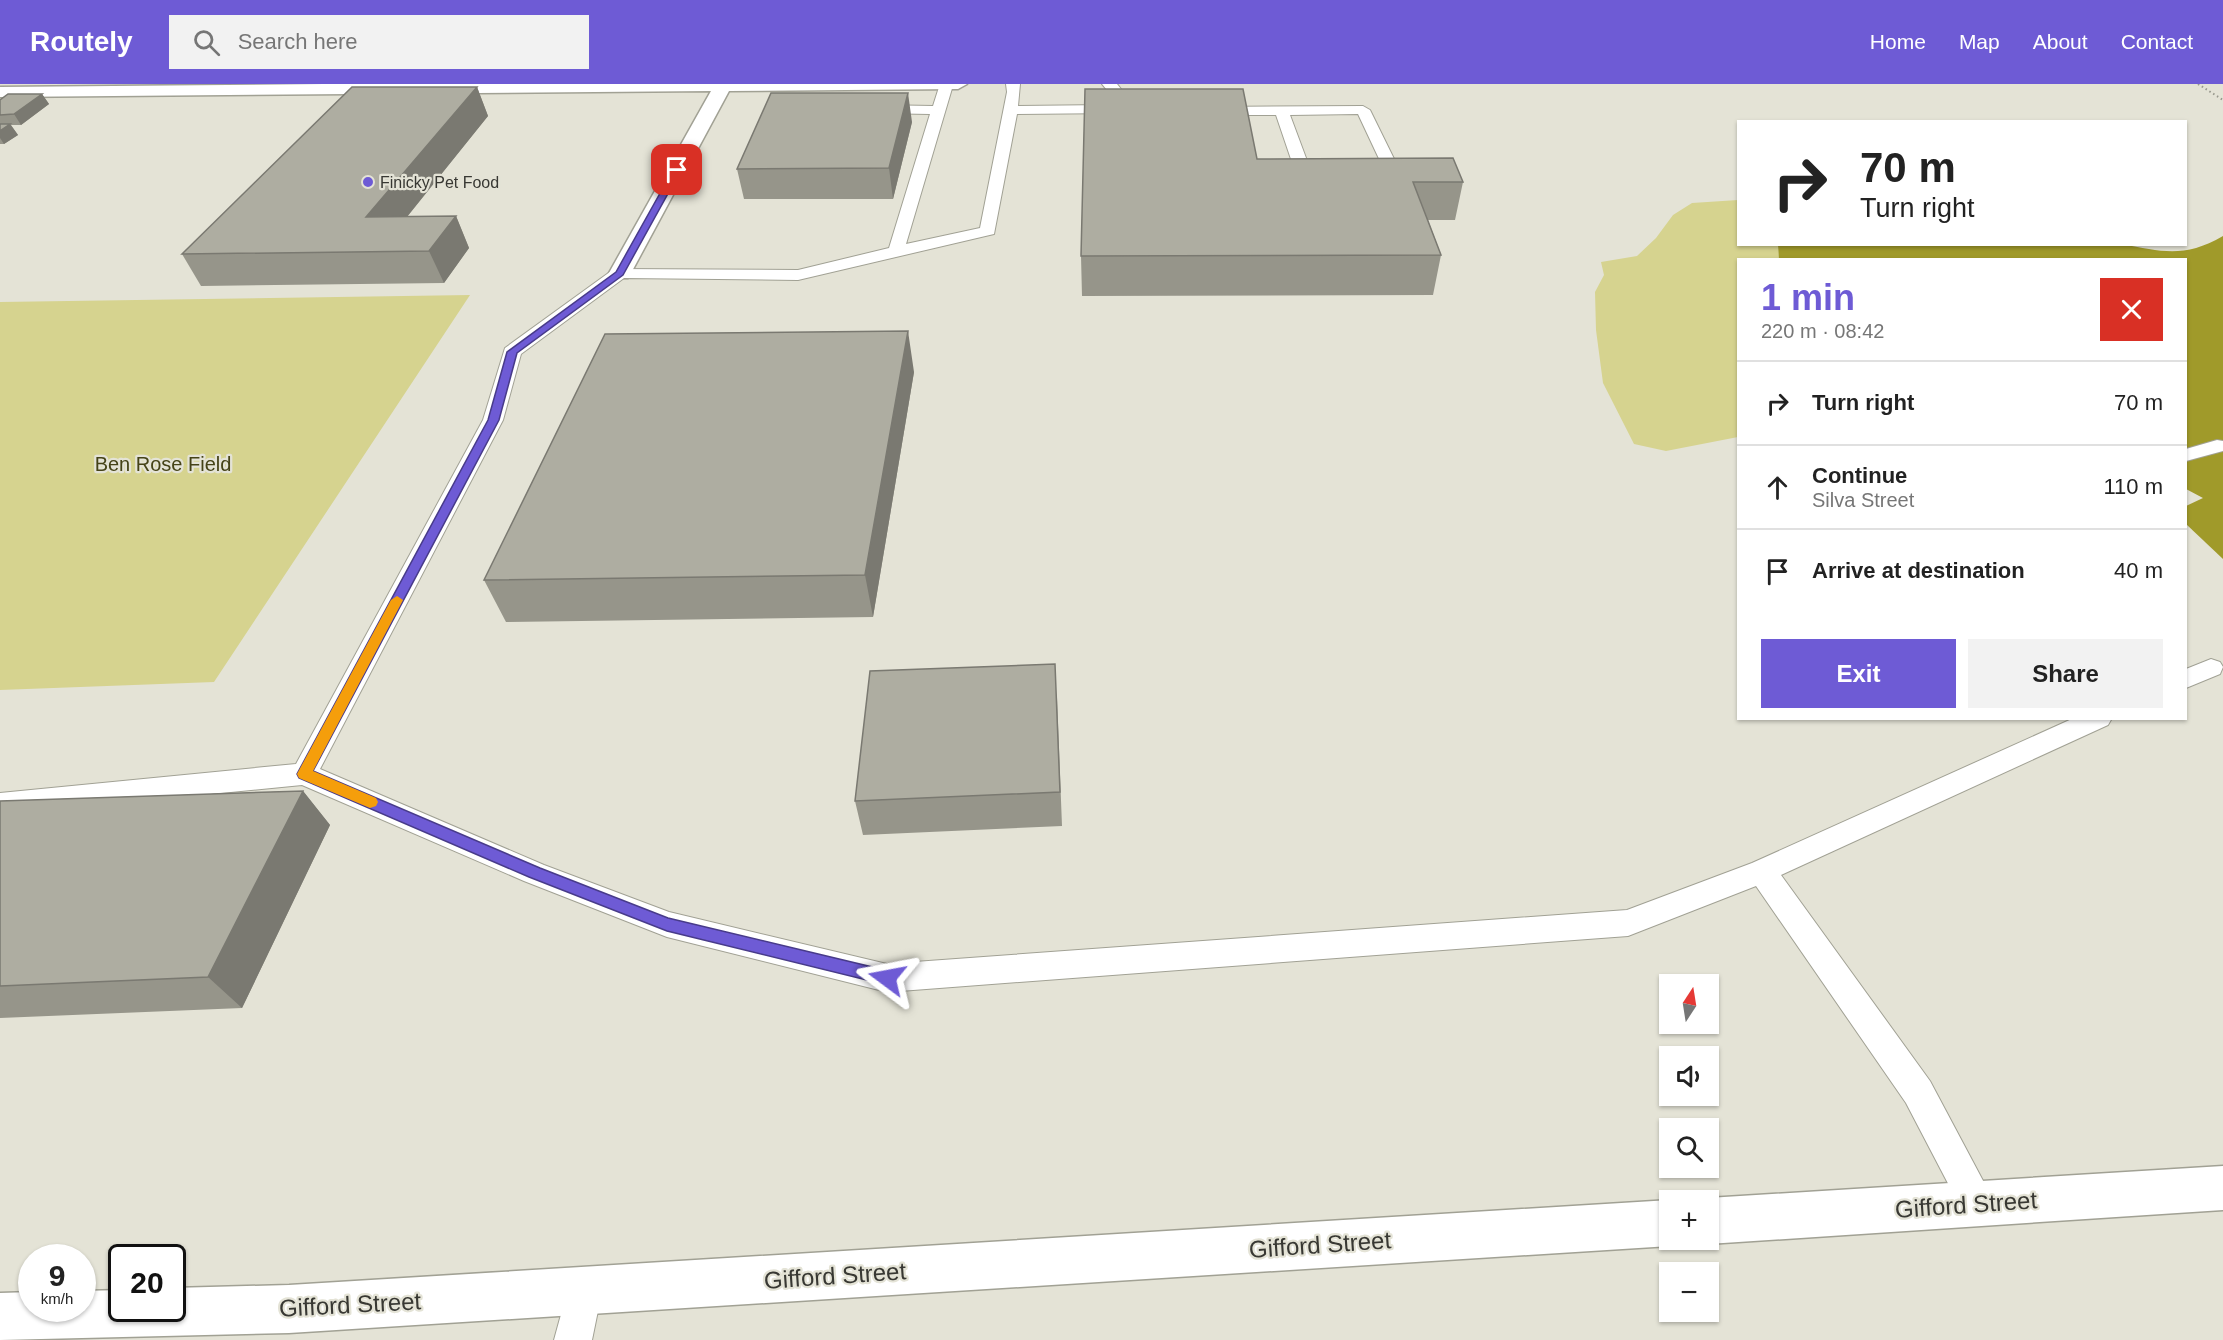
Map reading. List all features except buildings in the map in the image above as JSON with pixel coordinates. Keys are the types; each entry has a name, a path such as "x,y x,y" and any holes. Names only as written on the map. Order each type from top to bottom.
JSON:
{"street":[{"path":"0,92 339,87 952,85"},
{"path":"620,273 722,87"},
{"name":"Gifford Street","path":"1719,1220 1977,1204 2221,1193"},
{"name":"Gifford Street","path":"0,1317 290,1309 1659,1224"}],"lane":[{"path":"304,774 493,420 512,352 620,273 798,275 988,231 1011,110 1013,84"},
{"path":"1109,84 1114,89 1114,109"},
{"path":"897,251 939,110 952,85"},
{"path":"1011,110 1138,109"},
{"path":"859,110 939,110"},
{"path":"1198,110 1282,112 1363,110 1390,167 1303,171 1282,112"},
{"path":"2187,455 2217,446"},
{"path":"2187,679 2211,668"},
{"path":"0,804 304,774 534,873 667,924 887,978 1628,923 1762,871 2095,720"},
{"path":"1762,871 1918,1092 1977,1204"},
{"path":"573,1340 584,1291"}],"path":[{"path":"2198,84 2223,100"}],"green space":[{"path":"1737,200 1737,246 1778,246 1779,258 1737,258 1737,437 1666,451 1634,444 1603,383 1596,330 1595,292 1604,275 1601,262 1637,256 1656,238 1673,215 1692,203"},
{"name":"Ben Rose Field","path":"470,295 214,682 0,690 0,302"}],"shaded area":[{"path":"2223,236 2223,594 2187,568 2187,506 2203,498 2187,490 2187,258 1779,258 1778,246 2133,246 2174,251 2197,248"}],"pier":[{"path":"2187,525 2223,559 2223,597 2187,572"}],"slow traffic":[{"path":"370,802 304,774 397,600"}],"place":[{"name":"Finicky Pet Food","path":"368,182"}],"route":[{"path":"677,170 620,273 512,352 493,420 304,774 534,873 667,924 887,978"}]}
